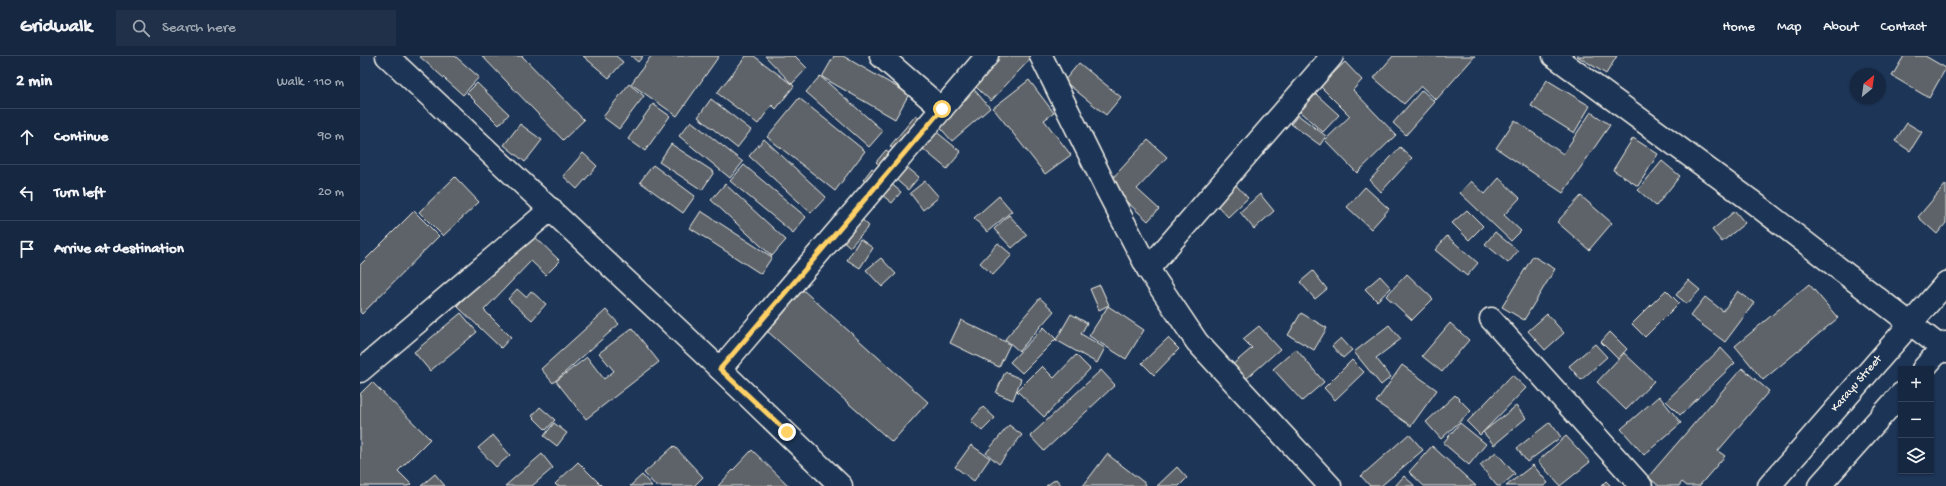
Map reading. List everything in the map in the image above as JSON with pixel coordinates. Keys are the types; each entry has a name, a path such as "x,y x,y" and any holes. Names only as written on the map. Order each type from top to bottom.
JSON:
{"street":[{"path":"387,56 720,369 841,486"},
{"path":"881,56 942,109"},
{"path":"720,369 987,56"},
{"path":"1041,56 1148,269 1197,342 1330,486"},
{"path":"1148,269 1332,56"},
{"path":"1554,56 1750,200 1910,323 1945,347 1926,366"},
{"path":"360,371 551,209"},
{"name":"Karayu Street","path":"1769,486 1946,283"},
{"path":"1491,319 1641,486"},
{"path":"1819,486 1898,397"}],"building":[{"path":"419,56 455,56 479,77 463,95"},
{"path":"482,56 522,56 584,120 563,140"},
{"path":"583,56 616,56 623,62 609,78"},
{"path":"631,56 643,56 638,62"},
{"path":"651,56 719,56 677,116 631,84"},
{"path":"746,56 754,56 794,86 776,109 772,105 758,124 717,93"},
{"path":"765,56 795,56 807,68 792,84"},
{"path":"834,56 843,56 909,94 895,119 822,77"},
{"path":"984,56 1033,56 991,101 965,77"},
{"path":"1393,56 1475,56 1436,100 1421,86 1404,104 1374,78"},
{"path":"1577,56 1617,56 1606,74"},
{"path":"1904,56 1925,56 1946,68 1929,98 1892,76"},
{"path":"1345,62 1362,80 1353,90 1396,135 1357,173 1325,140 1350,116 1320,86"},
{"path":"1079,63 1121,97 1106,115 1064,81"},
{"path":"820,76 883,131 869,147 806,92"},
{"path":"966,80 990,108 952,141 927,113"},
{"path":"1029,80 1054,113 1044,120 1071,155 1045,174 993,108"},
{"path":"1547,80 1590,106 1574,133 1531,106"},
{"path":"477,83 509,114 499,125 467,93"},
{"path":"629,84 644,96 619,129 603,117"},
{"path":"1422,90 1435,102 1406,135 1393,123"},
{"path":"1316,94 1339,115 1323,132 1300,112"},
{"path":"799,98 865,151 835,191 767,137"},
{"path":"711,99 751,130 737,148 698,117"},
{"path":"653,104 670,116 645,151 628,139"},
{"path":"1591,112 1610,125 1563,193 1496,148 1515,120 1563,154"},
{"path":"916,115 961,152 947,169 917,144 905,158 890,146"},
{"path":"1298,115 1326,136 1320,145 1291,124"},
{"path":"691,121 743,162 730,178 679,136"},
{"path":"1907,123 1922,132 1910,151 1895,141"},
{"path":"520,124 542,140 525,162 504,145"},
{"path":"1633,138 1658,154 1638,186 1613,170"},
{"path":"764,139 826,197 811,213 749,156"},
{"path":"1148,140 1167,157 1137,189 1159,209 1148,221 1107,184"},
{"path":"671,144 714,172 702,190 659,162"},
{"path":"1400,147 1412,158 1381,192 1370,180"},
{"path":"886,150 919,177 908,190 876,162"},
{"path":"583,153 597,166 577,189 563,176"},
{"path":"1662,161 1680,176 1656,206 1638,190"},
{"path":"653,165 695,196 683,213 640,182"},
{"path":"744,165 806,217 793,233 730,181"},
{"path":"872,168 901,192 892,203 863,180"},
{"path":"455,177 479,202 443,236 419,212"},
{"path":"1499,178 1520,198 1504,215 1521,231 1511,241 1460,193 1471,181 1485,194"},
{"path":"925,181 939,197 923,210 910,193"},
{"path":"1233,182 1248,198 1228,217 1213,201"},
{"path":"725,184 786,240 772,256 711,200"},
{"path":"1946,184 1946,223 1937,234 1918,217"},
{"path":"1365,187 1389,209 1371,229 1347,207"},
{"path":"1260,194 1274,211 1254,229 1240,212"},
{"path":"999,196 1012,211 987,232 974,218"},
{"path":"1581,196 1612,223 1589,250 1557,222"},
{"path":"1467,210 1483,226 1469,240 1452,223"},
{"path":"414,211 439,236 362,314 360,312 360,265"},
{"path":"701,211 772,257 761,274 690,228"},
{"path":"1735,211 1745,223 1722,242 1712,230"},
{"path":"855,213 869,226 850,247 836,234"},
{"path":"1009,215 1027,235 1012,248 994,229"},
{"path":"529,231 560,261 546,275 531,261 484,310 511,337 501,348 457,306"},
{"path":"1495,232 1518,251 1508,263 1485,244"},
{"path":"1447,236 1478,263 1467,276 1435,250"},
{"path":"860,239 873,248 860,268 847,260"},
{"path":"998,243 1012,255 993,275 980,263"},
{"path":"1533,256 1555,269 1524,320 1502,307"},
{"path":"881,258 896,274 882,287 866,270"},
{"path":"1313,271 1327,289 1315,299 1300,282"},
{"path":"1407,274 1433,299 1412,320 1386,296"},
{"path":"1380,276 1391,288 1377,301 1365,289"},
{"path":"1688,280 1700,290 1687,304 1676,295"},
{"path":"1809,284 1838,318 1763,380 1735,346"},
{"path":"1100,285 1109,305 1099,310 1090,289"},
{"path":"517,289 526,297 531,291 546,304 532,320 508,299"},
{"path":"803,290 928,402 892,442 767,331"},
{"path":"1666,290 1679,303 1645,337 1632,324"},
{"path":"1738,291 1754,303 1725,342 1690,316 1705,297 1723,311"},
{"path":"1040,298 1054,311 1019,351 1005,339"},
{"path":"1108,306 1144,330 1126,359 1089,336"},
{"path":"606,310 619,324 553,383 541,369"},
{"path":"461,313 477,332 430,371 414,352"},
{"path":"1301,313 1327,328 1314,350 1288,335"},
{"path":"1071,314 1087,323 1081,334 1105,348 1097,363 1056,340"},
{"path":"1547,314 1564,333 1545,350 1528,331"},
{"path":"961,320 1010,344 999,367 950,343"},
{"path":"1450,323 1469,340 1442,372 1422,356"},
{"path":"1389,325 1401,339 1376,358 1391,377 1381,385 1354,352"},
{"path":"1259,326 1280,349 1245,380 1232,365 1252,348 1243,339"},
{"path":"1044,327 1056,339 1022,373 1010,362"},
{"path":"632,328 659,362 586,419 556,381 587,357 604,379 614,371 599,353"},
{"path":"1610,332 1627,349 1618,359 1601,342"},
{"path":"1168,338 1179,349 1154,375 1142,363"},
{"path":"1341,338 1352,350 1343,358 1332,346"},
{"path":"1595,344 1607,357 1581,380 1569,366"},
{"path":"1721,348 1735,363 1680,415 1666,401"},
{"path":"1296,349 1324,382 1302,401 1273,369"},
{"path":"1624,353 1654,381 1626,410 1597,382"},
{"path":"1076,355 1090,369 1044,417 1017,391 1042,366 1054,378"},
{"path":"1352,360 1364,372 1335,400 1324,388"},
{"path":"1402,365 1437,390 1411,426 1376,402"},
{"path":"1742,368 1769,391 1718,451 1725,456 1699,486 1687,486 1682,482 1679,486 1659,486 1648,477"},
{"path":"1101,370 1115,385 1044,451 1030,436"},
{"path":"1005,372 1021,379 1013,400 996,393"},
{"path":"1512,375 1526,388 1480,435 1467,422"},
{"path":"372,382 430,439 398,471 411,484 408,486 360,486 360,394"},
{"path":"1455,395 1471,411 1441,439 1426,422"},
{"path":"1659,396 1681,423 1644,455 1621,429"},
{"path":"1516,406 1526,418 1494,445 1483,432"},
{"path":"540,407 555,420 546,430 532,416"},
{"path":"983,407 995,418 982,431 971,421"},
{"path":"1550,422 1561,437 1527,462 1517,448"},
{"path":"554,423 567,433 557,446 544,436"},
{"path":"1460,423 1486,444 1469,465 1443,443"},
{"path":"1009,425 1022,435 999,464 986,453"},
{"path":"1409,434 1423,450 1381,486 1370,486 1361,476"},
{"path":"493,435 510,455 496,467 478,448"},
{"path":"1566,436 1590,462 1560,486 1538,461"},
{"path":"971,445 990,458 974,481 955,467"},
{"path":"674,446 703,477 694,486 656,486 644,473"},
{"path":"1432,446 1476,486 1424,486 1409,472"},
{"path":"752,450 789,486 718,486"},
{"path":"1496,452 1515,474 1501,486 1497,486 1480,465"},
{"path":"542,454 553,468 532,486 505,486"},
{"path":"1107,454 1146,484 1145,486 1083,486"},
{"path":"578,462 602,486 557,486 555,484"},
{"path":"1533,465 1548,483 1544,486 1506,486"},
{"path":"1177,467 1187,478 1179,486 1157,486"},
{"path":"435,474 445,486 421,486"},
{"path":"642,475 652,486 630,486"},
{"path":"1404,476 1415,486 1395,486"},
{"path":"1056,479 1062,486 1046,486"},
{"path":"1606,481 1611,486 1601,486"}],"route":[{"path":"787,432 720,369 942,109"}]}
